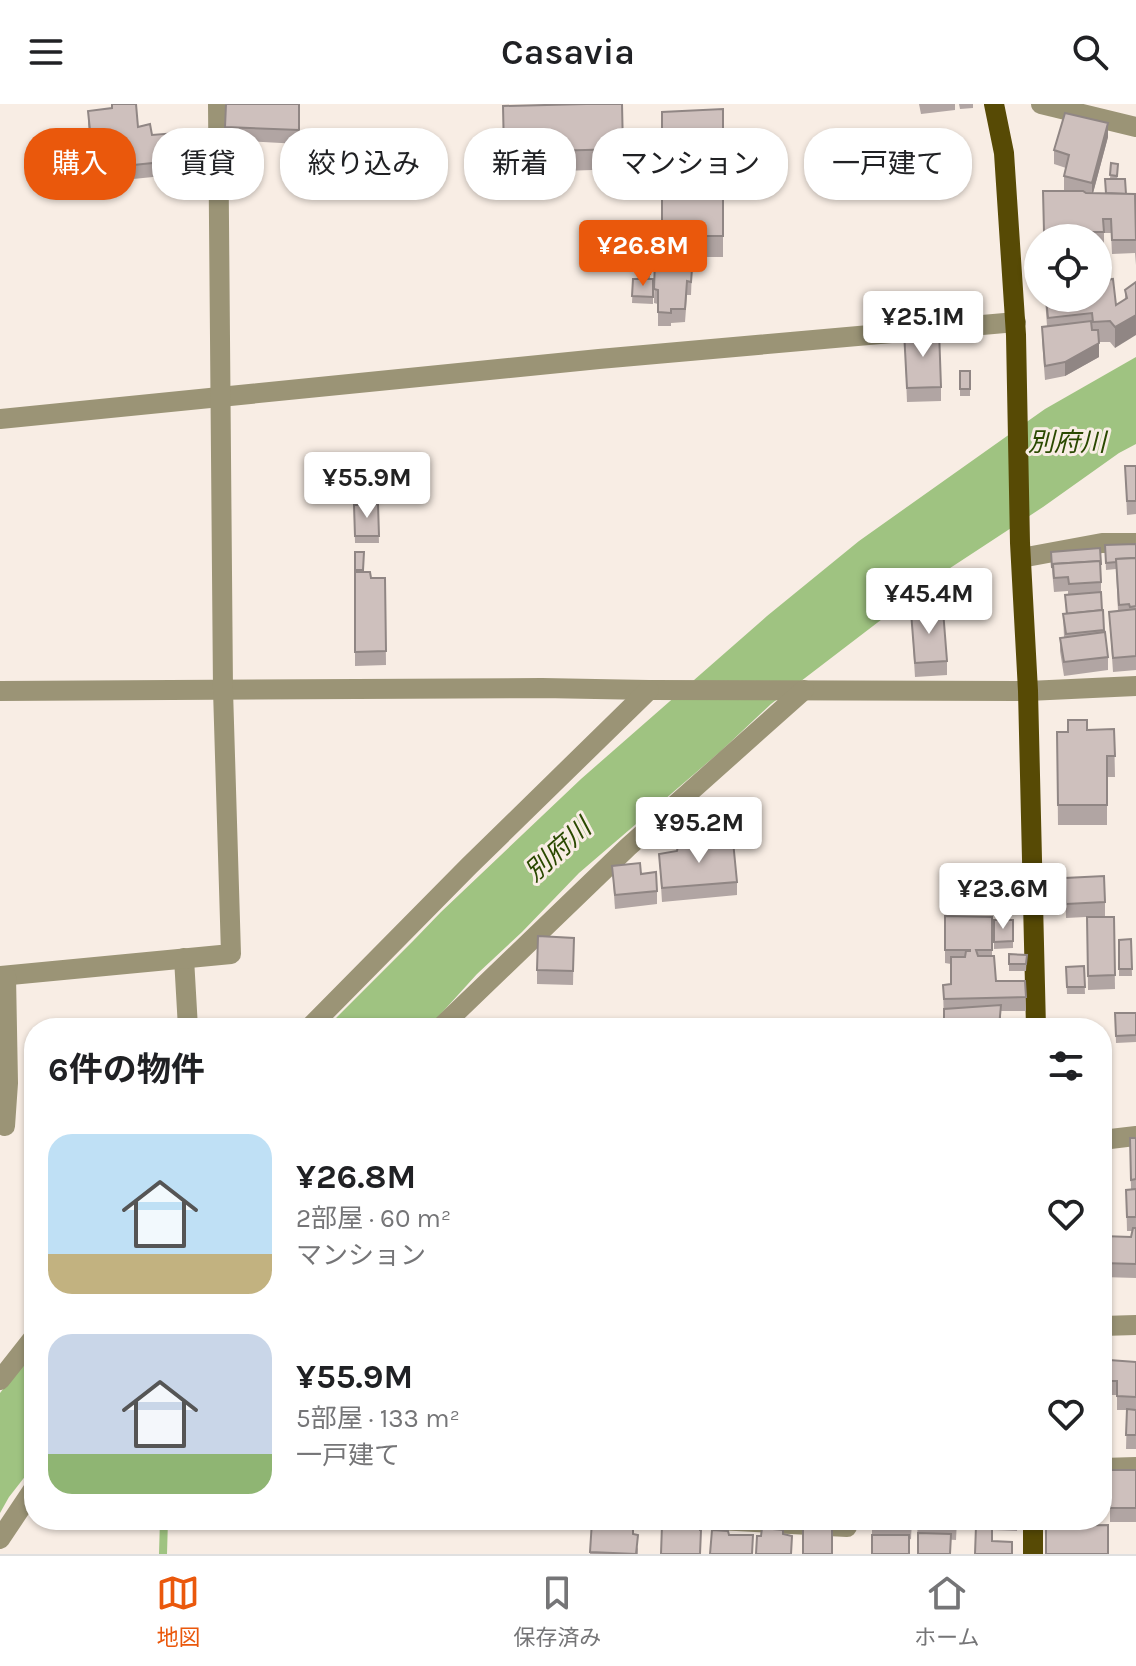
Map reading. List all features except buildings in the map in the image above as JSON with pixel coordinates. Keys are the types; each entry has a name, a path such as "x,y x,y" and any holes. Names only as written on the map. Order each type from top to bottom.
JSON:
{"main road":[{"path":"994,104 1004,153 1016,322 1036,1018"},
{"path":"1033,1530 1033,1554"}],"street":[{"path":"5,1126 8,1083 3,976 231,954 223,690 218,104"},
{"path":"1041,104 1136,127"},
{"path":"0,419 599,359 1016,322"},
{"path":"1021,551 1136,543"},
{"path":"0,691 542,688 1028,691 1136,686"},
{"path":"319,1018 469,866 654,690"},
{"path":"450,1018 797,690"},
{"path":"184,958 187,1018"},
{"path":"1112,1139 1136,1136"},
{"path":"1112,1326 1136,1325"},
{"path":"0,1380 24,1350"},
{"path":"1112,1468 1136,1467"},
{"path":"0,1539 24,1503"}],"water":[{"name":"別府川","path":"1136,357 1136,444 941,574 771,704 579,873 437,1018 336,1018 441,912 581,779 767,616 859,541 1045,409"},
{"path":"24,1363 24,1478 0,1513 0,1393"}],"waterway":[{"path":"163,1554 164,1530"}]}
